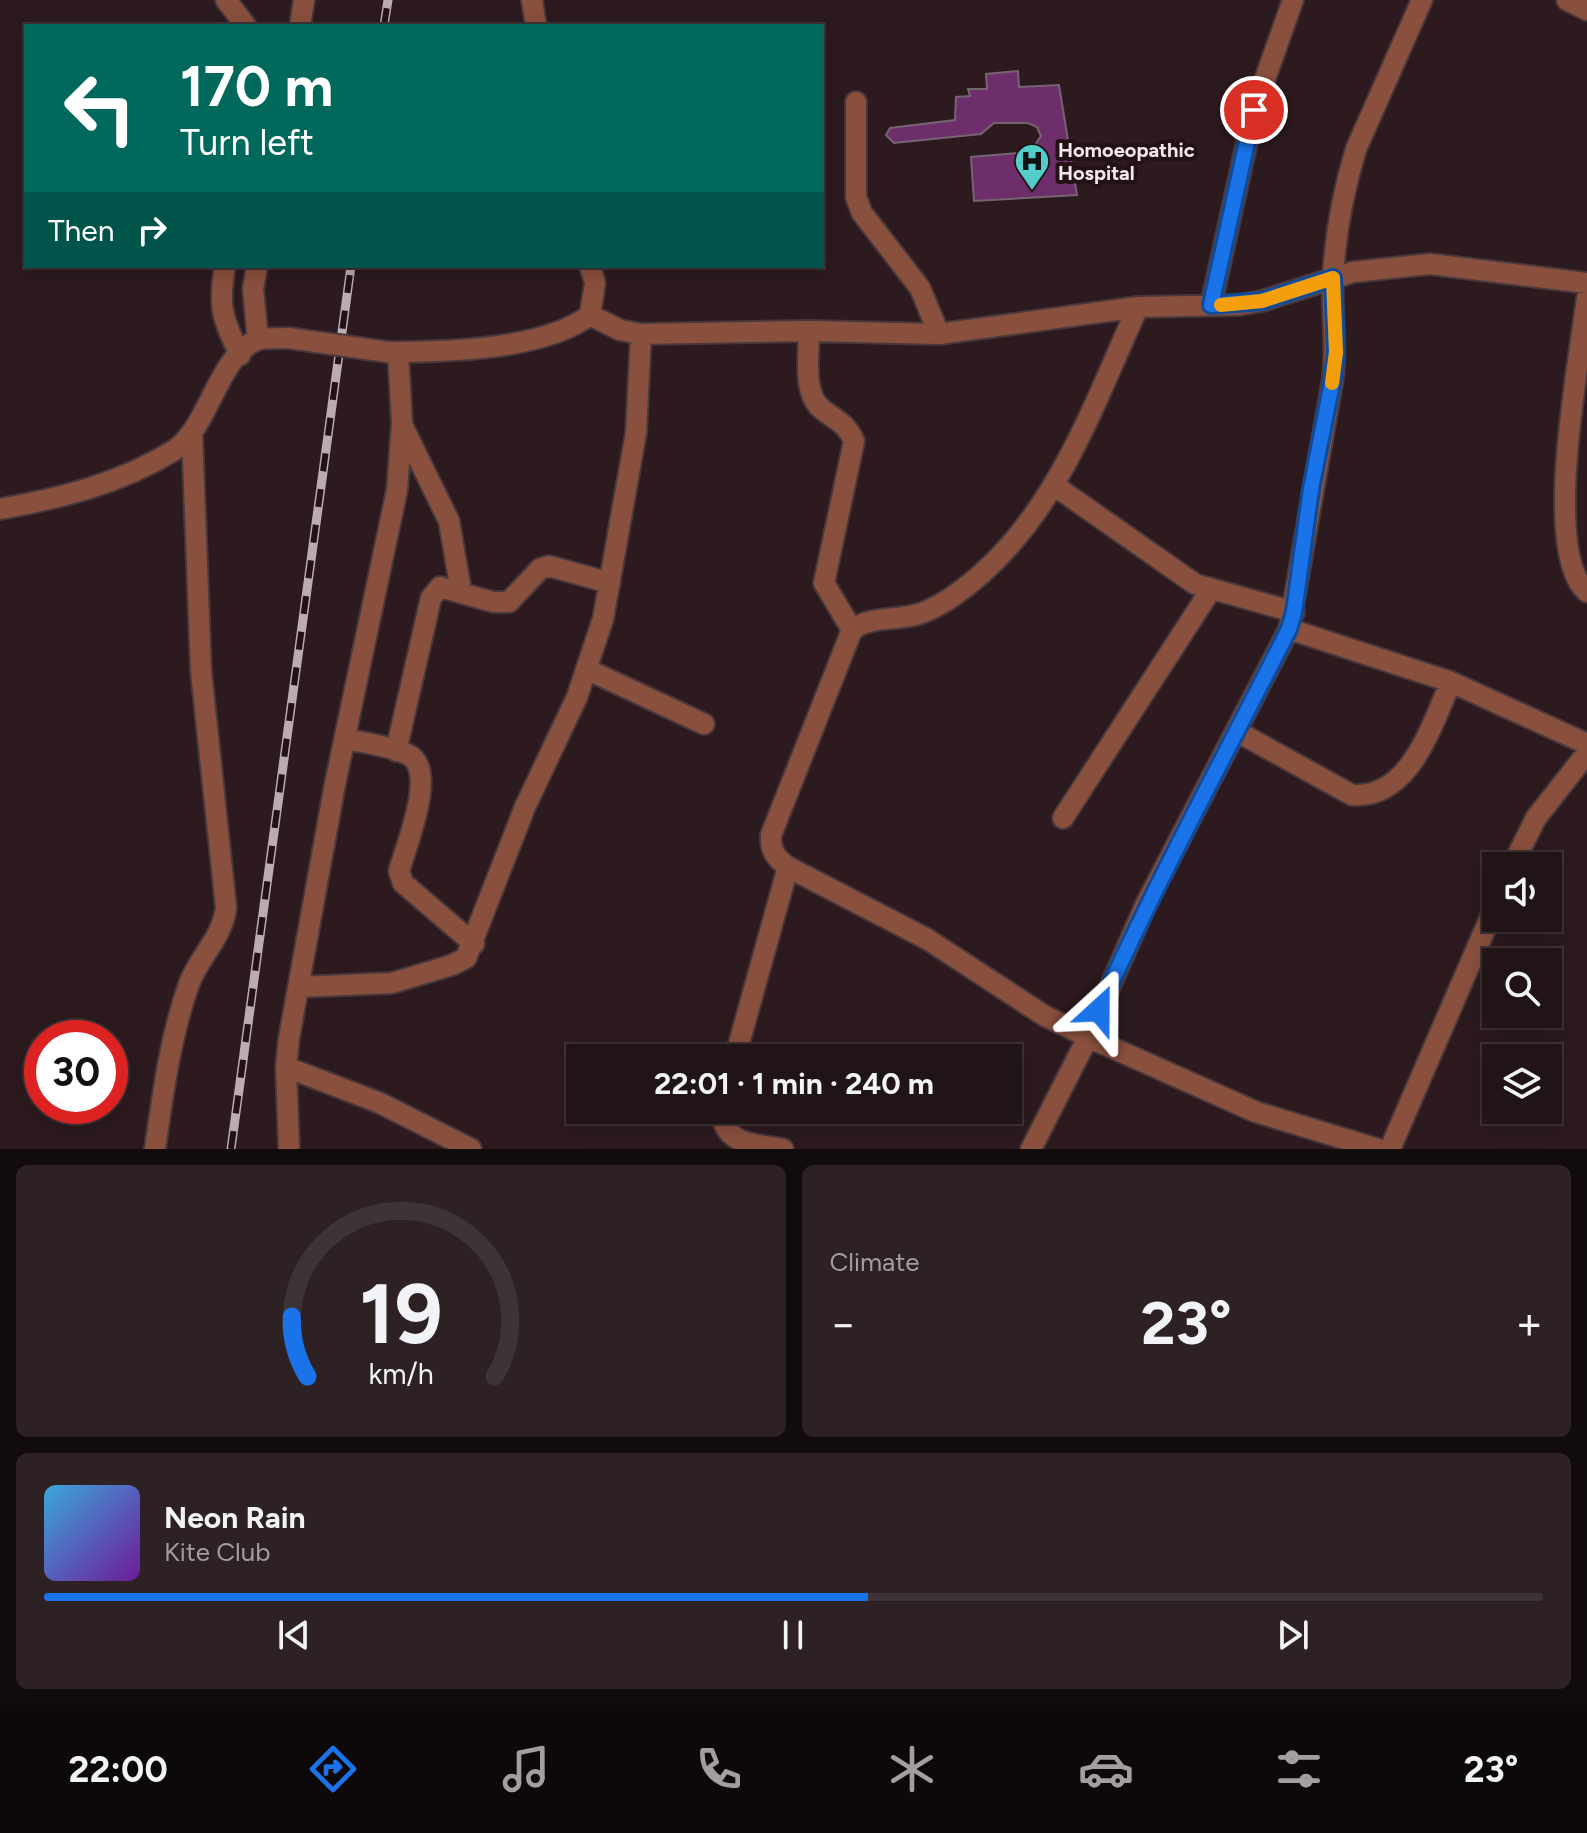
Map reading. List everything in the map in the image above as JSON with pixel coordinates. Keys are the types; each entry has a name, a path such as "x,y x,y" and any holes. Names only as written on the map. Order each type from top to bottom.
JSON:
{"street":[{"path":"226,0 244,24"},
{"path":"300,24 304,0"},
{"path":"532,0 536,24"},
{"path":"1211,305 1254,110 1293,0"},
{"path":"1031,1149 1088,1037 1146,904 1238,732 1292,620 1311,489 1335,365 1333,278 1356,149 1422,0"},
{"path":"1567,0 1587,10"},
{"path":"856,102 853,184 856,197 862,213 920,288 939,334"},
{"path":"590,315 620,330 641,334 809,331 939,334 1138,307 1262,301 1353,272 1430,264 1587,283"},
{"path":"225,268 219,303 222,319 240,355"},
{"path":"257,268 253,289 258,340"},
{"path":"590,315 595,283 591,268"},
{"path":"1587,298 1563,516 1569,564 1587,592"},
{"path":"1138,307 1055,486 1016,541 951,597 913,616 862,622 852,630 771,835 776,858 927,939 1045,1016 1088,1037 1256,1112 1378,1149"},
{"path":"0,509 75,496 175,450 192,432 240,355 258,340 288,338 393,352 523,343 549,337 590,315"},
{"path":"809,331 811,396 820,409 849,428 854,441 824,583 852,630"},
{"path":"298,987 402,981 466,958 474,944 525,807 577,697 603,619 636,433 641,334"},
{"path":"289,1149 286,1067 298,987 397,490 402,423 393,352"},
{"path":"402,423 449,521 461,591"},
{"path":"155,1149 176,1027 189,981 224,925 226,907 201,671 192,432"},
{"path":"1055,486 1195,584 1451,682 1587,744"},
{"path":"396,751 431,598 440,587 493,602 509,602 540,569 549,566 610,583"},
{"path":"1063,818 1210,591"},
{"path":"586,669 704,724"},
{"path":"1238,732 1352,795 1368,796 1402,777 1413,762 1451,682"},
{"path":"346,739 396,751 419,762 422,774 399,871 403,883 474,944"},
{"path":"1519,852 1536,818 1587,753"},
{"path":"739,1044 788,867"},
{"path":"1390,1149 1484,932"},
{"path":"286,1067 380,1103 471,1149"},
{"path":"724,1124 731,1136 783,1149"}],"building":[{"path":"1018,71 1019,87 1059,85 1077,195 974,201 971,157 1030,152 1041,136 1037,127 1028,123 994,123 981,134 894,143 886,135 890,128 955,120 956,97 970,96 968,89 987,89 986,74"}],"railway":[{"path":"384,24 388,0"},
{"path":"231,1149 351,268"}],"slow traffic":[{"path":"1221,305 1262,301 1333,278 1336,352 1332,383"}],"place":[{"name":"Homoeopathic Hospital","path":"1032,192"}],"route":[{"path":"1099,1010 1158,879 1238,732 1289,629 1294,612 1311,489 1333,378 1336,352 1333,278 1262,301 1211,305 1254,110"}]}
